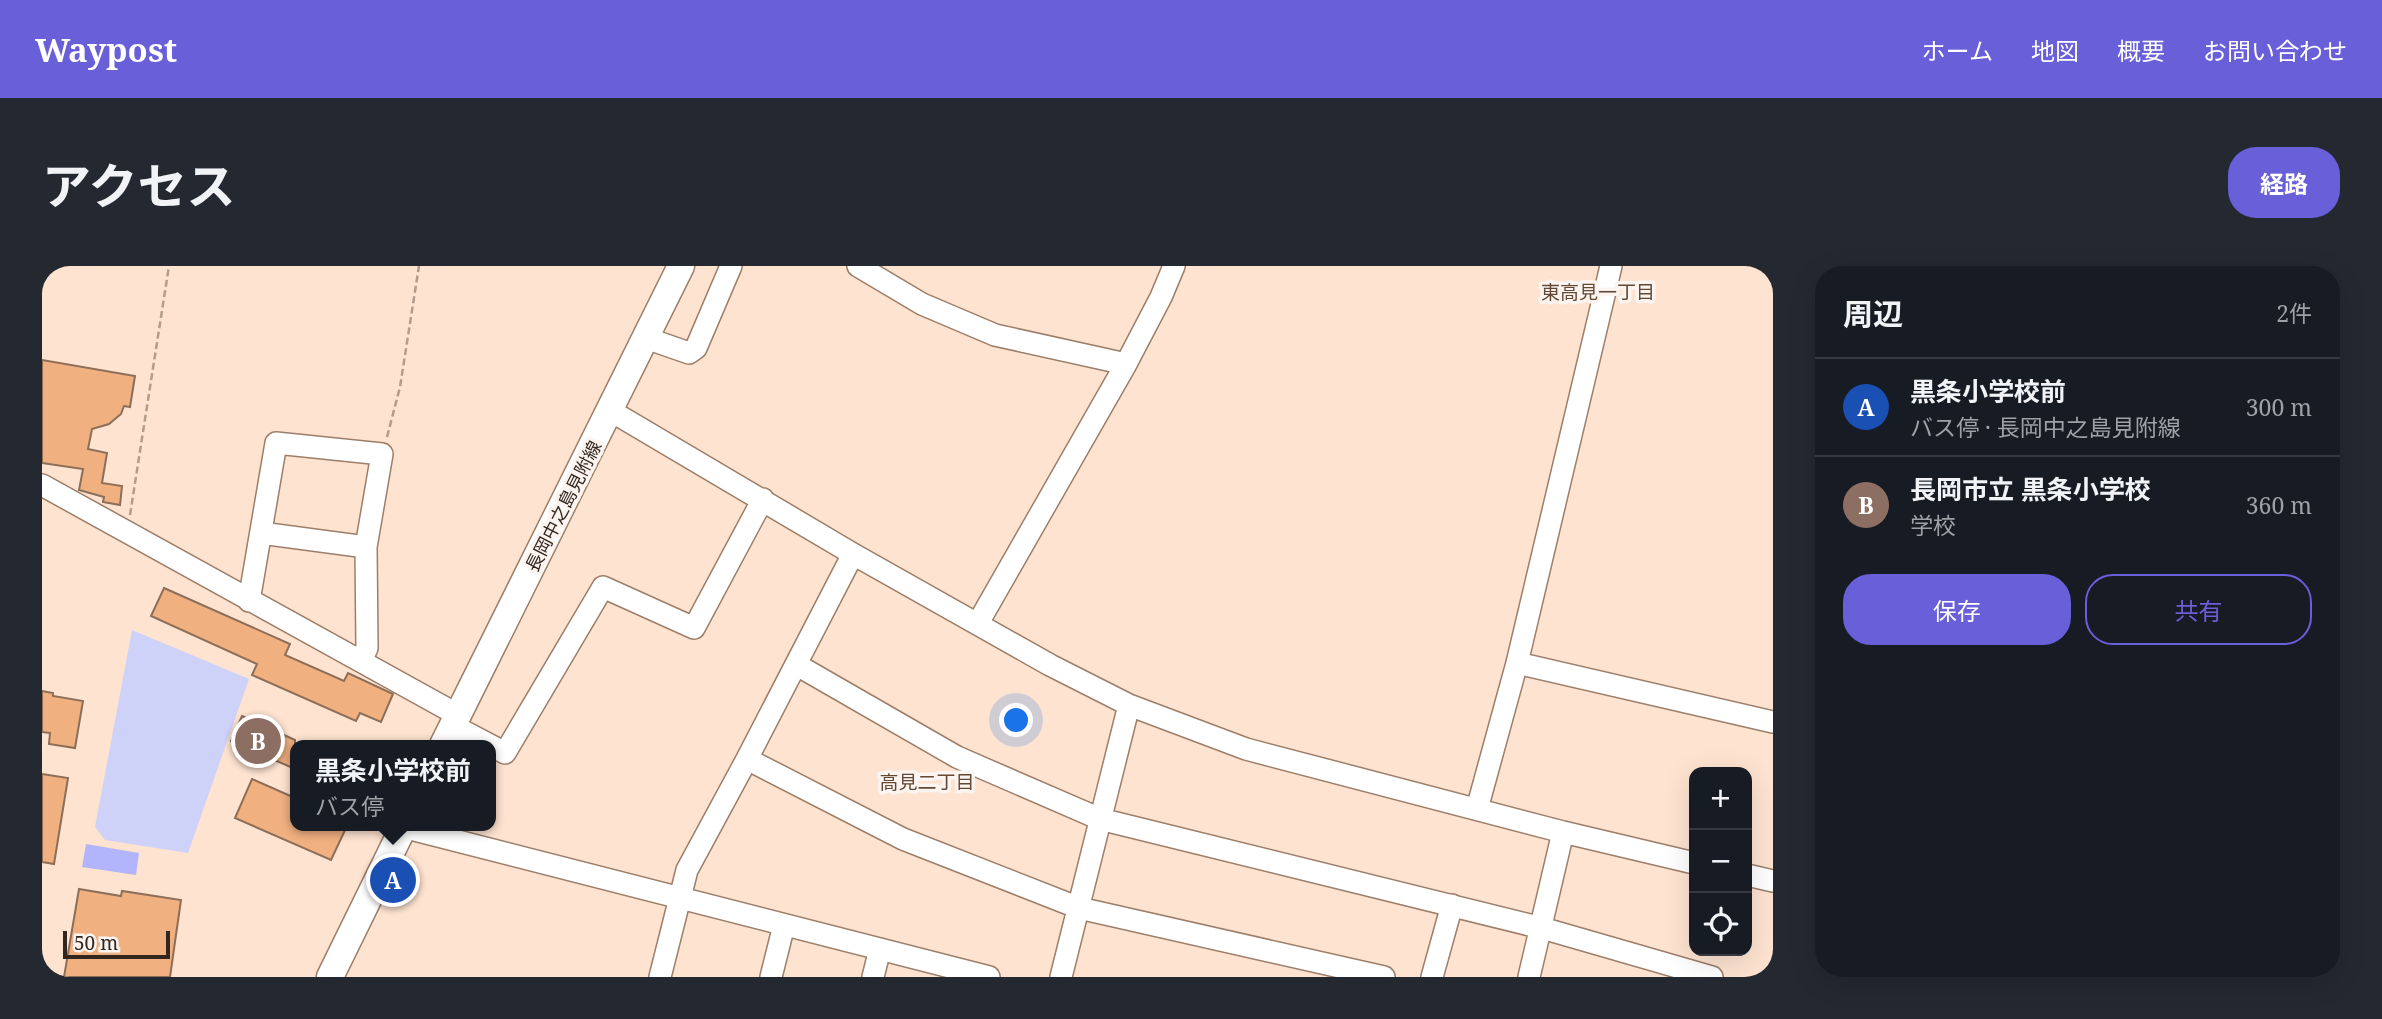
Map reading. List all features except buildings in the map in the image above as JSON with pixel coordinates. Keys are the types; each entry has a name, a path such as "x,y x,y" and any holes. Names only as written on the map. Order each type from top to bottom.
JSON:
{"main road":[{"name":"長岡中之島見附線","path":"452,729 681,266"},
{"path":"330,977 402,831"}],"street":[{"path":"646,338 689,354 696,348 731,266"},
{"path":"859,266 922,304 995,335 1126,364"},
{"path":"978,624 1126,364 1174,266"},
{"path":"1477,809 1517,663 1611,266"},
{"path":"611,411 853,554 1050,665 1129,705 1246,749 1563,832 1689,862"},
{"path":"249,601 276,443 382,454 366,547 367,648 361,661"},
{"path":"42,485 361,661 452,729 476,740"},
{"path":"496,749 505,753 603,587 694,628 763,499"},
{"path":"261,533 366,547"},
{"path":"660,977 687,870 853,554"},
{"path":"1517,663 1773,722"},
{"path":"797,664 957,757 1100,819 1542,928 1712,977"},
{"path":"1061,977 1129,705"},
{"path":"747,759 904,839 1079,908 1384,977"},
{"path":"423,831 983,976"},
{"path":"1529,977 1563,832"},
{"path":"1752,876 1773,881"},
{"path":"1432,977 1452,905"},
{"path":"771,977 784,925"},
{"path":"873,977 880,949"}],"path":[{"path":"128,533 170,266"},
{"path":"382,454 400,387 419,266"}],"shaded area":[{"path":"132,630 249,679 188,853 105,840 95,827"}],"water":[{"path":"86,844 139,853 136,875 82,867"}],"place":[{"name":"長岡市立 黒条小学校","path":"258,741"},
{"name":"黒条小学校前","path":"393,880"}],"district":[{"name":"東高見一丁目","path":"1598,292"},
{"name":"高見二丁目","path":"927,782"}]}
